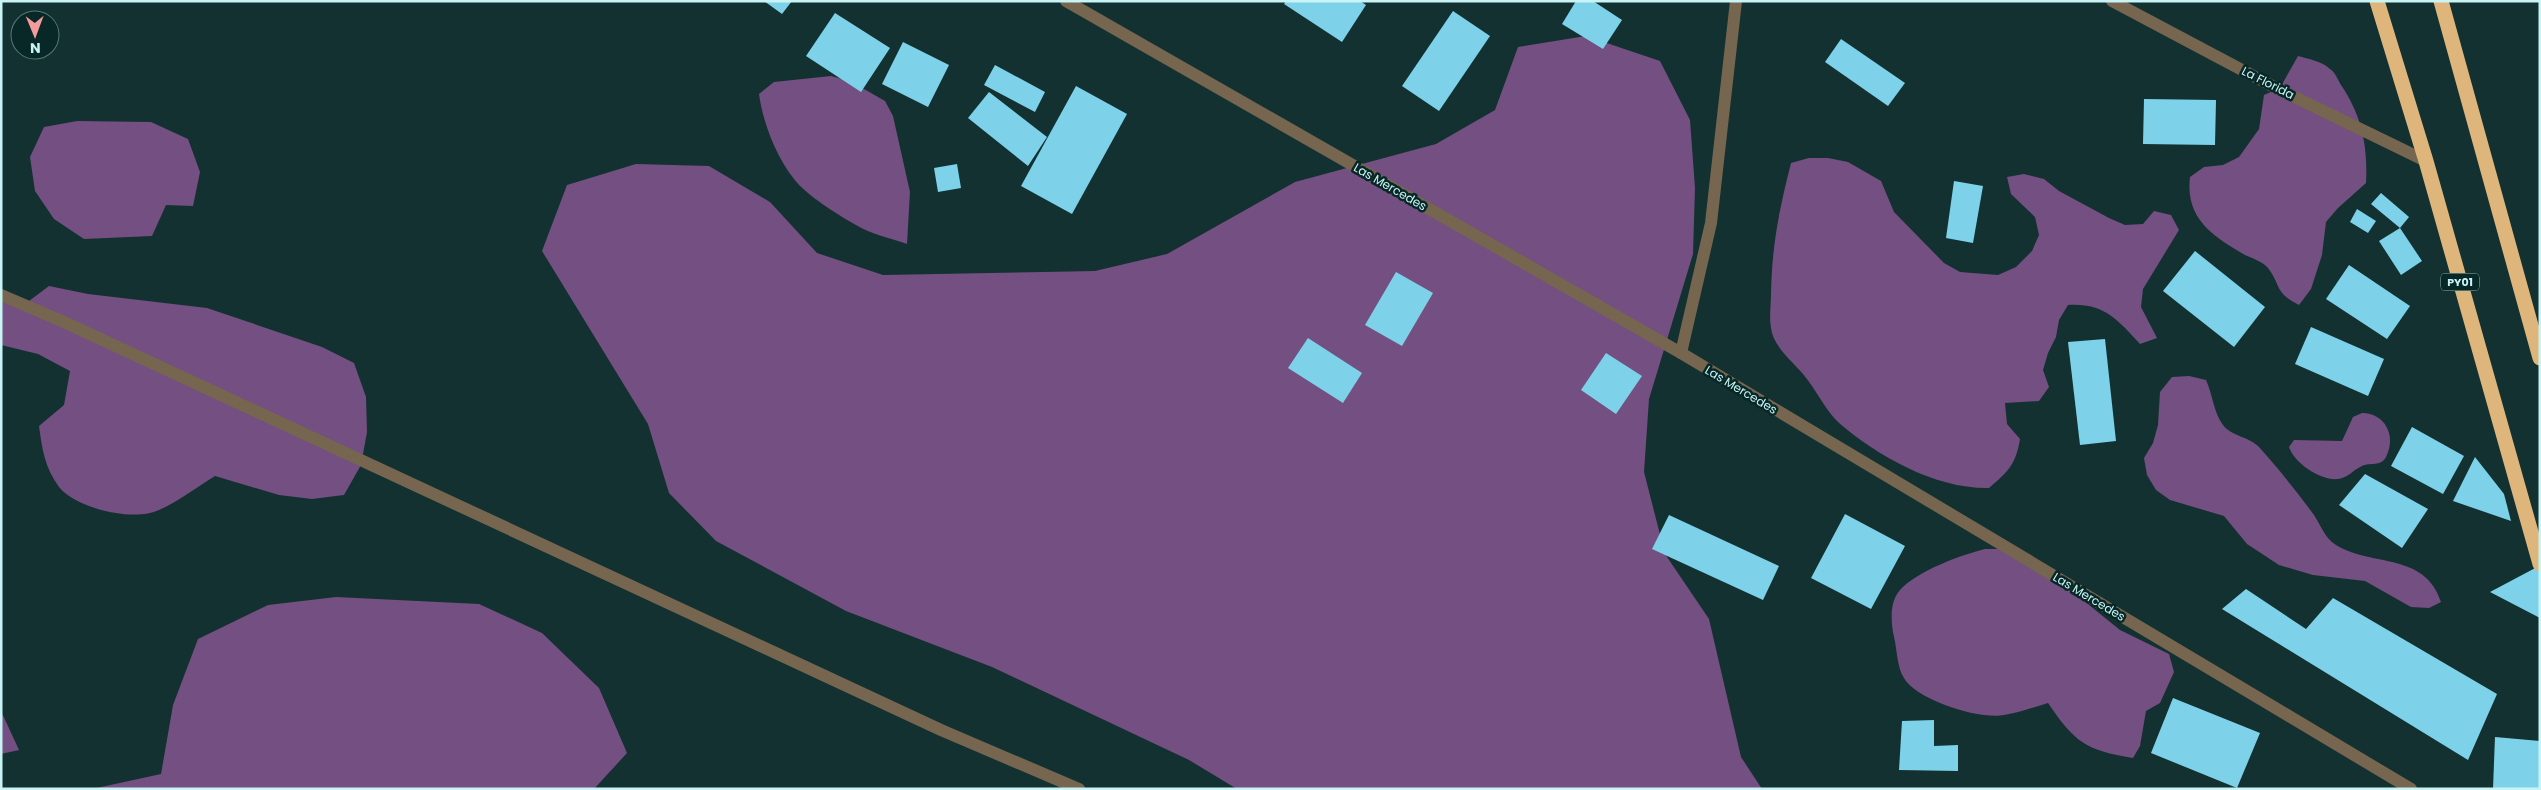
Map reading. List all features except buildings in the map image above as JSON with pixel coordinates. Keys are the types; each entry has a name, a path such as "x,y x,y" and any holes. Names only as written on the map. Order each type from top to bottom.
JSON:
{"highway":[{"name":"PY01","path":"2377,1 2426,161 2540,564"},
{"path":"2441,1 2540,358"}],"street":[{"name":"Las Mercedes","path":"1066,1 1681,353 2411,789"},
{"path":"1681,353 1710,223 1736,1"},
{"name":"La Florida","path":"2112,1 2276,88 2426,161"},
{"path":"1,295 64,322 941,730 1079,789"}],"shaded area":[{"path":"1586,36 1660,61 1690,120 1695,188 1693,254 1649,399 1644,472 1665,554 1709,619 1741,757 1762,789 1237,789 1189,760 992,667 846,611 716,541 669,493 648,424 542,251 567,185 636,164 709,166 770,202 817,253 883,275 1095,271 1167,254 1295,182 1436,144 1495,110 1518,47"},
{"path":"2298,56 2323,64 2332,70 2359,120 2366,156 2366,183 2338,208 2326,222 2322,255 2311,289 2299,305 2282,293 2266,266 2222,241 2204,225 2192,204 2190,192 2190,177 2204,167 2223,165 2239,157 2259,129 2264,95 2280,88"},
{"path":"831,76 850,81 885,101 893,116 910,192 907,244 862,228 840,216 806,192 787,170 776,150 767,128 759,94 774,82"},
{"path":"77,121 151,122 188,139 200,172 193,206 166,205 152,236 84,239 54,219 35,191 30,157 44,127"},
{"path":"1809,158 1828,158 1848,162 1881,181 1894,212 1944,263 1960,272 1998,275 2016,267 2032,251 2039,235 2035,217 2011,194 2007,177 2024,174 2044,179 2059,191 2125,225 2143,224 2154,211 2171,215 2179,230 2143,289 2141,307 2157,338 2140,344 2109,314 2091,307 2068,305 2059,320 2056,337 2048,353 2043,370 2049,387 2039,401 2005,403 2007,424 2020,439 2016,455 2010,467 2001,477 1989,488 1969,487 1929,477 1909,469 1872,448 1839,423 1808,380 1779,347 1772,335 1770,320 1772,276 1780,212 1791,163"},
{"path":"49,286 88,294 207,308 322,347 354,363 366,397 367,432 361,465 344,495 312,499 279,495 215,476 159,510 135,515 121,514 92,507 67,495 54,480 47,465 39,426 64,405 70,371 38,354 1,345 1,299 21,307"},
{"path":"2189,376 2206,380 2217,414 2226,429 2259,447 2301,498 2332,542 2350,552 2396,563 2423,575 2433,586 2441,602 2429,608 2411,607 2365,581 2313,575 2279,565 2247,544 2224,516 2170,500 2156,490 2147,475 2144,458 2153,443 2158,425 2160,392 2172,377"},
{"path":"2362,413 2377,417 2387,427 2390,441 2389,449 2386,457 2381,462 2362,466 2348,476 2331,479 2309,470 2292,453 2289,447 2294,440 2342,441 2353,417"},
{"path":"1985,549 2007,549 2073,592 2120,630 2169,654 2174,672 2160,703 2146,711 2140,746 2133,758 2104,752 2083,742 2074,736 2057,717 2048,703 2010,714 1993,716 1980,714 1950,707 1935,701 1921,694 1904,678 1899,664 1892,625 1892,606 1896,595 1908,583 1928,570 1964,555"},
{"path":"336,597 479,604 542,633 599,688 627,753 594,789 92,789 161,774 173,705 198,639 268,605"},
{"path":"1,711 19,750 1,754"}]}
